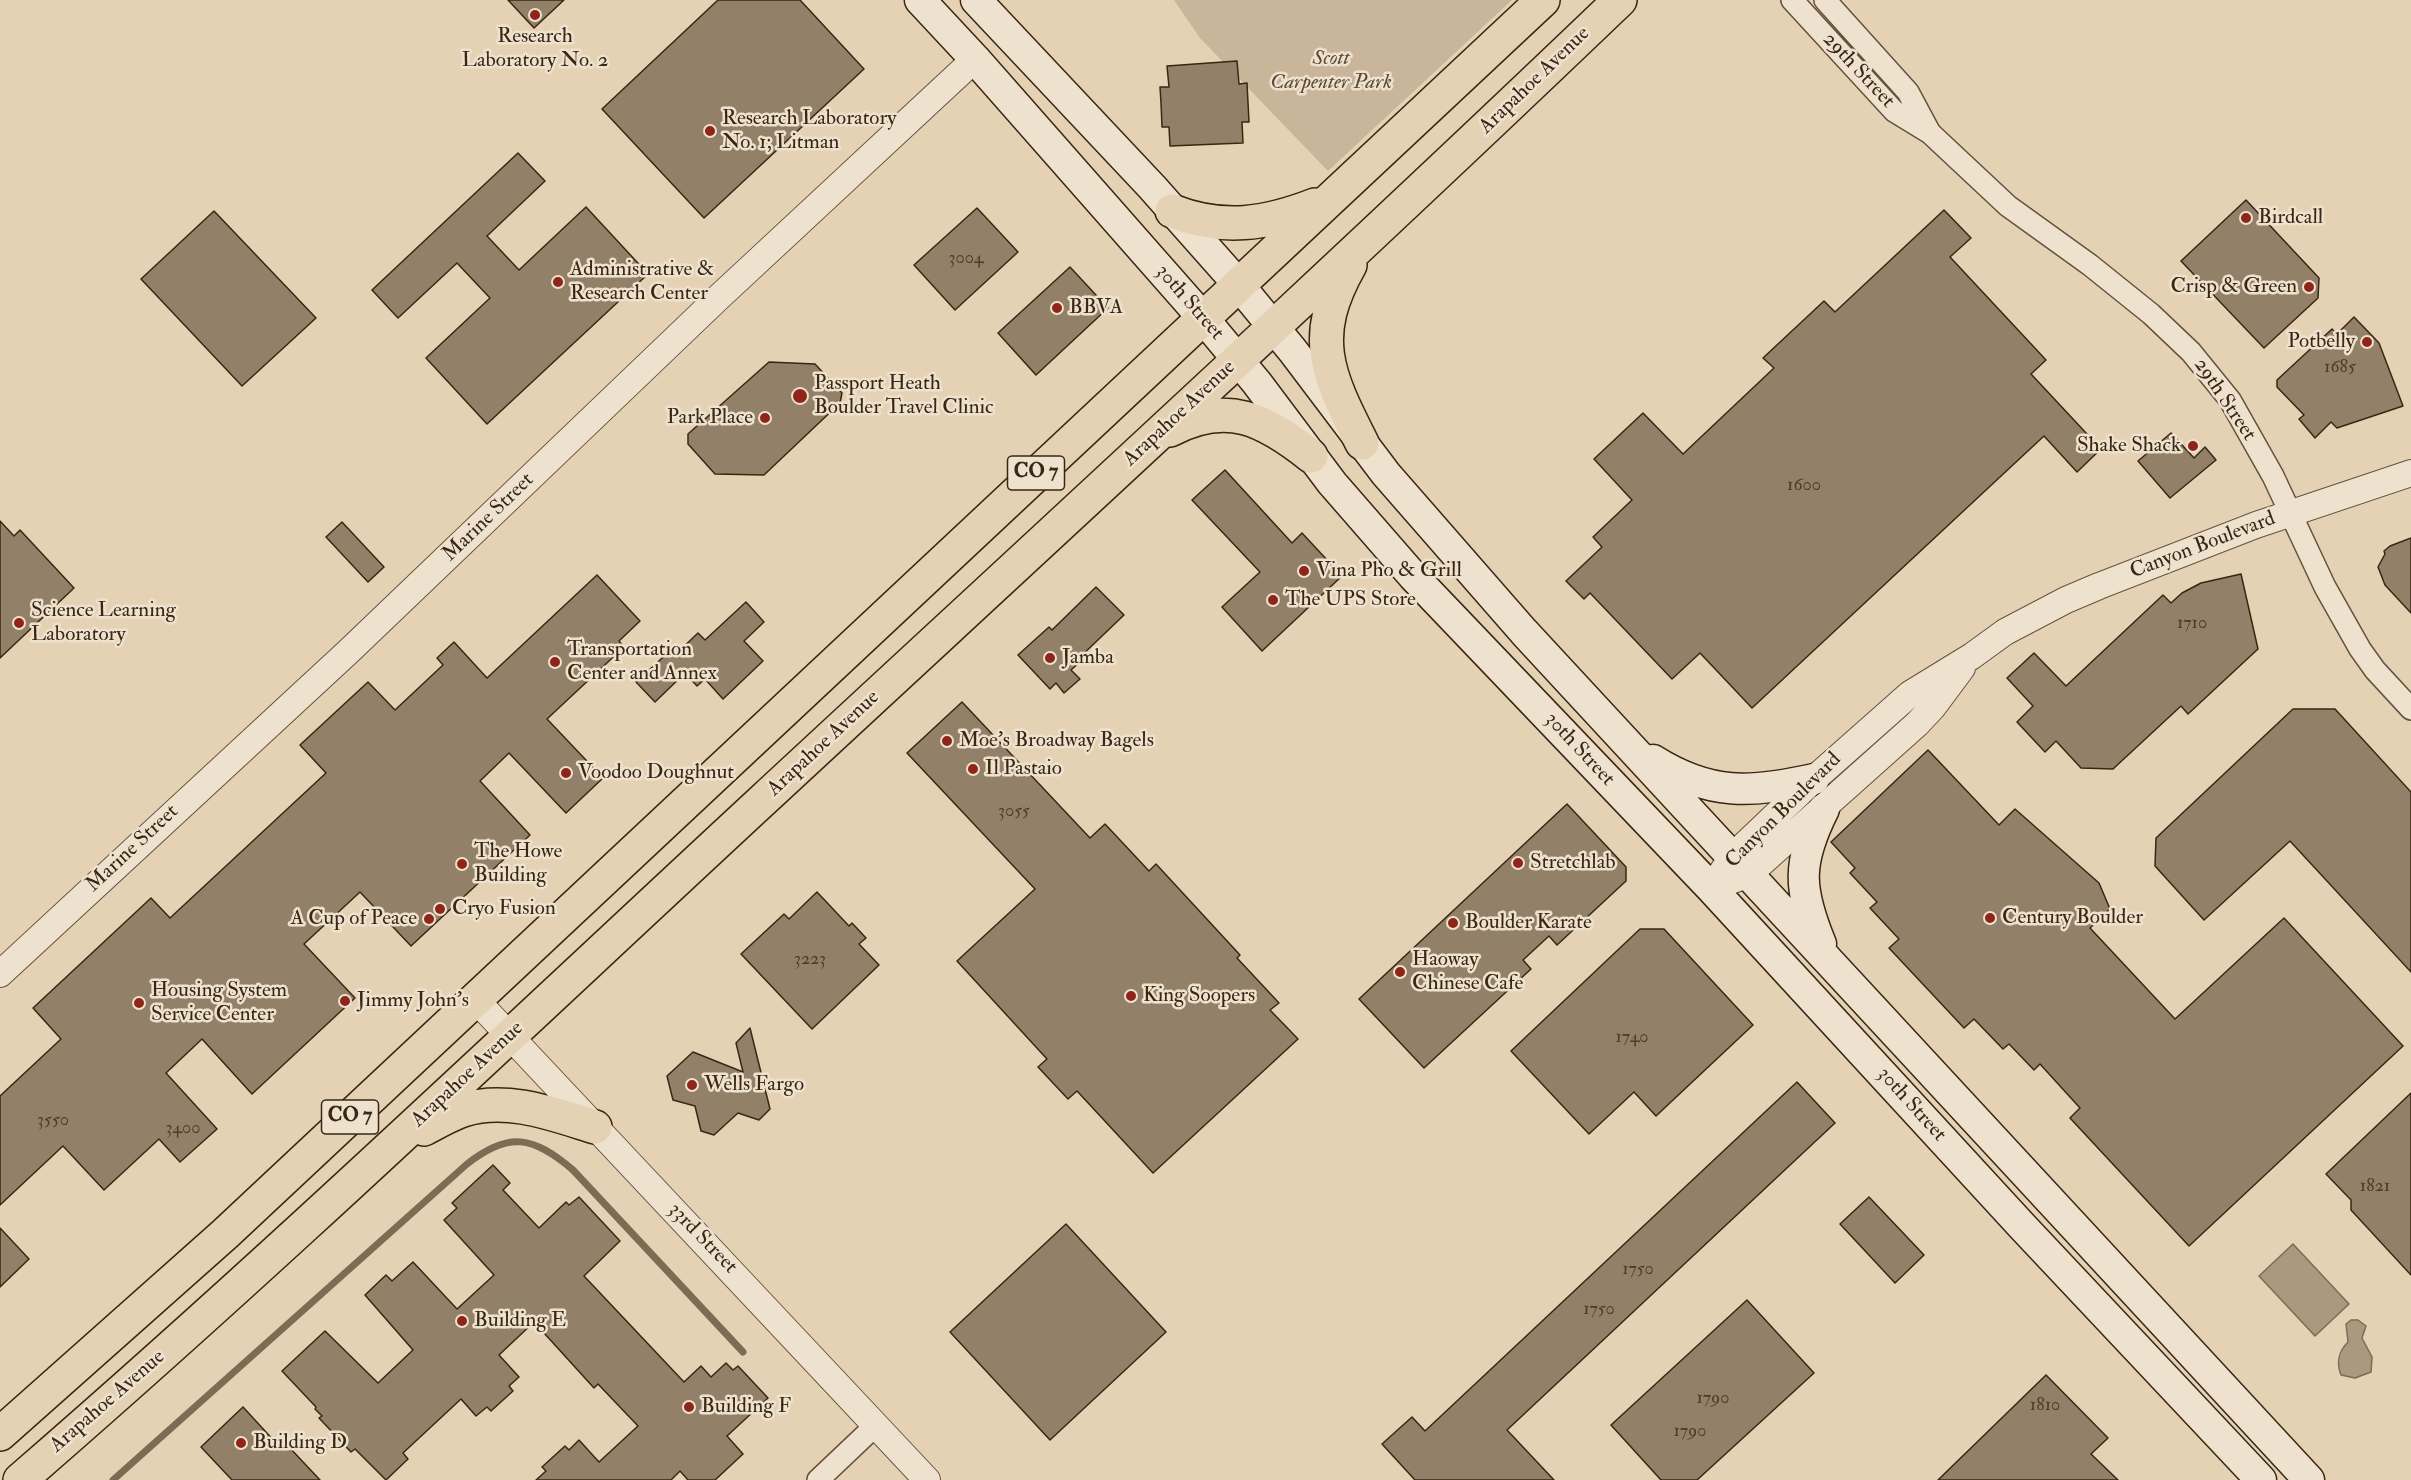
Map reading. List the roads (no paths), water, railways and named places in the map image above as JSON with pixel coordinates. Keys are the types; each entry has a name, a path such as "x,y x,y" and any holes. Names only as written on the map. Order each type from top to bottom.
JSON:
{"main road":[{"name":"30th Street","path":"920,0 975,59 1203,318 1311,456 1413,576 1711,888 2022,1226 2261,1480"},
{"name":"30th Street","path":"976,0 1238,284 1274,327 1362,443 1484,588 2309,1480"},
{"name":"CO 7","path":"0,1434 225,1234 1543,0"},
{"name":"Arapahoe Avenue","path":"20,1480 117,1396 391,1146 1153,440 1620,0"},
{"path":"1172,211 1209,221 1255,222 1281,218 1331,198"},
{"path":"1362,443 1331,375 1326,335 1330,307 1335,294 1351,264 1371,236"},
{"path":"1153,440 1196,420 1212,415 1233,415 1274,429 1311,456"},
{"path":"1631,746 1671,771 1719,788 1758,790 1814,779"},
{"path":"1824,808 1812,834 1803,870 1805,896 1811,919 1827,958"},
{"path":"391,1146 462,1111 494,1105 530,1108 596,1127"}],"street":[{"name":"29th Street","path":"1792,0 1899,115 1930,134 2008,206 2151,314 2191,352 2230,400 2273,476 2325,587 2360,649 2375,670 2411,710"},
{"name":"29th Street","path":"1825,0 1908,92 1930,134"},
{"name":"Marine Street","path":"0,975 341,659 718,298 975,59"},
{"name":"Canyon Boulevard","path":"1741,865 1814,779 1910,694 1972,656 2005,632 2066,600 2197,548 2411,473"},
{"name":"Canyon Boulevard","path":"1711,888 1824,808 1917,724 1972,656"},
{"name":"33rd Street","path":"475,999 927,1480"},
{"path":"818,1480 876,1425"}],"waterway":[{"path":"113,1480 467,1164 482,1153 508,1142 533,1144 573,1170 743,1352"}],"place":[{"name":"Research Laboratory No. 2","path":"535,15"},
{"name":"Research Laboratory No. 1; Litman","path":"710,131"},
{"name":"Birdcall","path":"2246,218"},
{"name":"Administrative & Research Center","path":"558,282"},
{"name":"Crisp & Green","path":"2309,287"},
{"name":"BBVA","path":"1057,308"},
{"name":"Potbelly","path":"2367,342"},
{"name":"Passport Heath Boulder Travel Clinic","path":"800,396"},
{"name":"Park Place","path":"765,418"},
{"name":"Shake Shack","path":"2193,446"},
{"name":"Vina Pho & Grill","path":"1304,571"},
{"name":"The UPS Store","path":"1273,600"},
{"name":"Science Learning Laboratory","path":"19,623"},
{"name":"Jamba","path":"1050,658"},
{"name":"Transportation Center and Annex","path":"555,662"},
{"name":"Moe's Broadway Bagels","path":"947,741"},
{"name":"Il Pastaio","path":"973,769"},
{"name":"Voodoo Doughnut","path":"566,773"},
{"name":"Stretchlab","path":"1518,863"},
{"name":"The Howe Building","path":"462,864"},
{"name":"Cryo Fusion","path":"440,909"},
{"name":"Century Boulder","path":"1990,918"},
{"name":"A Cup of Peace","path":"429,919"},
{"name":"Boulder Karate","path":"1453,923"},
{"name":"Haoway Chinese Cafe","path":"1400,972"},
{"name":"King Soopers","path":"1131,996"},
{"name":"Jimmy John's","path":"345,1001"},
{"name":"Housing System Service Center","path":"139,1003"},
{"name":"Wells Fargo","path":"692,1085"},
{"name":"Building E","path":"462,1321"},
{"name":"Building F","path":"689,1407"},
{"name":"Building D","path":"241,1443"}],"park label":[{"name":"Scott Carpenter Park","path":"1331,71"}]}
